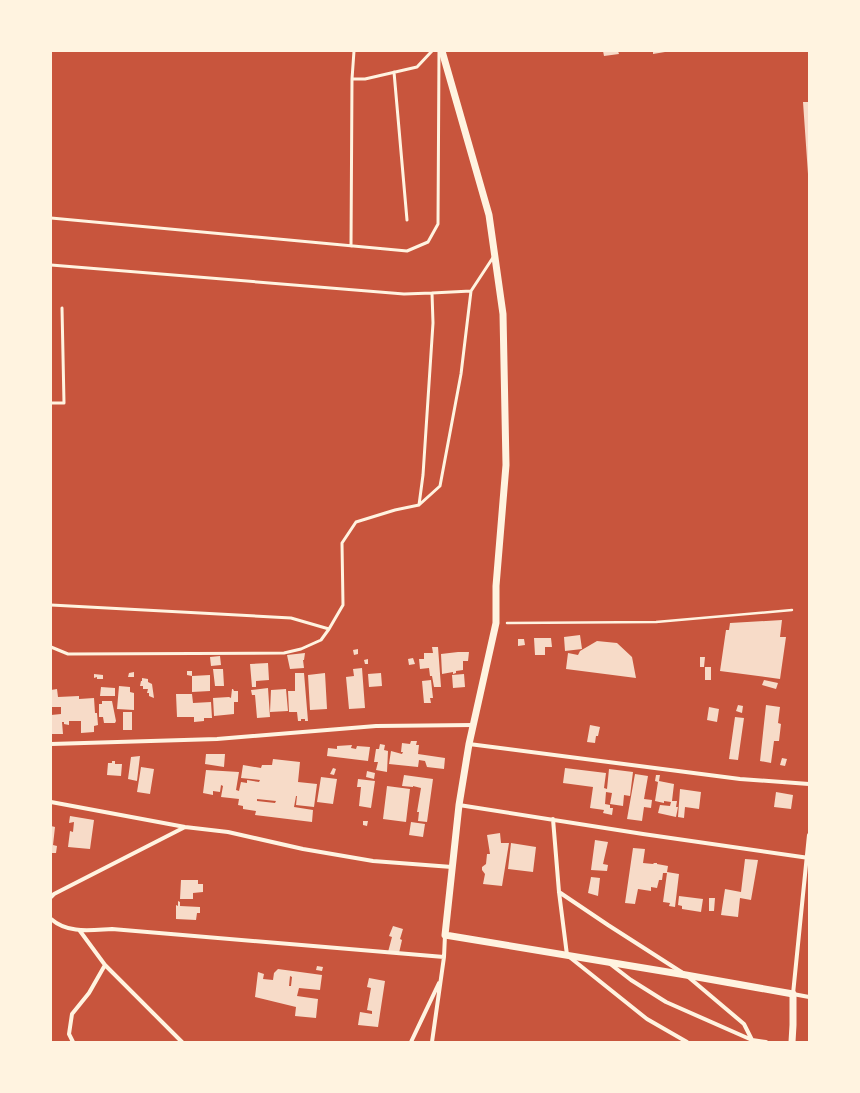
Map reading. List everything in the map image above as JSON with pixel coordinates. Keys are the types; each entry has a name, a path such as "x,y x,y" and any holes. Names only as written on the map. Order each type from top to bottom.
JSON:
{"street":[{"path":"432,1042 444,957 459,805 469,744 496,623 496,586 506,465 503,314 489,215 441,51"},
{"path":"51,744 217,739 376,726 473,725"},
{"path":"469,744 740,780 809,784"},
{"path":"51,802 185,827 228,832 303,849 373,861 452,867"},
{"path":"459,805 807,858"},
{"path":"553,819 559,892 567,955 647,1019 687,1042"},
{"path":"51,897 54,894 185,827"},
{"path":"792,1042 793,994 809,836"},
{"path":"559,892 686,974 744,1024 752,1040"},
{"path":"51,919 57,924 80,931 112,929 444,957"},
{"path":"80,931 105,965 182,1042"},
{"path":"445,935 686,974 809,997"},
{"path":"607,962 631,980 666,1002 752,1040 766,1042"},
{"path":"73,1042 69,1034 72,1014 89,993 105,965"},
{"path":"411,1042 441,978"}],"lane":[{"path":"351,246 352,79 354,51"},
{"path":"352,79 364,79 417,67 432,51"},
{"path":"51,218 407,251 428,242 438,224 441,51"},
{"path":"394,72 407,220"},
{"path":"51,647 68,654 284,652 301,649 321,640 343,605 342,543 356,522 395,510 419,505 440,486 461,374 471,291 495,255"},
{"path":"51,265 404,294 471,291"},
{"path":"419,505 424,475 433,323 432,293"},
{"path":"51,403 64,403 62,308"},
{"path":"51,605 292,618 329,629"}],"path":[{"path":"496,623 656,622 792,610"}],"building":[{"path":"603,51 618,51 619,54 604,56"},
{"path":"653,51 665,51 665,52 653,54"},
{"path":"803,102 809,102 809,174 808,174"},
{"path":"782,620 780,637 786,637 780,679 720,671 726,630 729,630 730,623"},
{"path":"580,635 582,649 565,651 564,637"},
{"path":"534,638 551,638 552,647 545,647 545,655 535,655"},
{"path":"518,639 524,639 525,645 518,646"},
{"path":"597,641 617,643 632,657 636,678 566,669 568,653 578,655 580,651"},
{"path":"432,647 438,647 441,687 434,687 429,668 420,669 419,659 424,659 424,653 433,653"},
{"path":"358,649 358,654 354,655 353,650"},
{"path":"469,652 468,661 463,661 463,670 456,671 456,673 453,674 453,672 442,674 441,654"},
{"path":"305,653 303,660 304,668 290,669 287,655"},
{"path":"220,656 221,665 211,666 210,657"},
{"path":"700,657 705,657 704,667 700,667"},
{"path":"413,658 415,664 409,665 408,659"},
{"path":"368,659 368,664 365,664 364,660"},
{"path":"268,663 269,680 256,681 256,687 252,687 250,664"},
{"path":"705,667 711,667 711,680 705,680"},
{"path":"362,668 365,708 349,709 346,677 354,676 353,669"},
{"path":"213,669 223,669 224,686 215,686"},
{"path":"187,671 192,671 192,676 187,675"},
{"path":"134,672 134,677 128,677 129,673"},
{"path":"295,673 304,673 308,721 301,719 301,721 298,721 297,712 289,712 288,691 295,691"},
{"path":"325,673 327,709 310,710 308,675"},
{"path":"381,673 382,686 369,687 368,674"},
{"path":"94,674 103,675 103,679 97,679 97,677 94,678"},
{"path":"464,674 465,687 453,688 452,675"},
{"path":"210,675 210,691 192,692 192,676"},
{"path":"142,678 148,679 148,682 152,684 154,698 149,696 149,693 147,693 148,689 143,689 143,686 140,686"},
{"path":"431,680 433,698 430,698 431,703 424,703 422,681"},
{"path":"764,680 778,683 776,689 762,685"},
{"path":"119,686 130,687 130,692 134,693 134,710 117,709"},
{"path":"101,687 115,688 115,696 100,696"},
{"path":"268,688 270,717 257,718 255,695 252,695 251,690"},
{"path":"57,689 58,697 79,696 79,699 94,698 95,713 97,713 98,725 94,726 94,732 81,733 81,721 69,721 69,725 62,722 63,734 51,734 51,715 61,714 61,707 51,707 51,690"},
{"path":"232,689 234,691 238,691 238,702 234,702 234,714 214,716 213,698 231,698"},
{"path":"286,689 288,711 270,712 271,690"},
{"path":"176,694 192,694 193,703 211,702 212,718 204,718 204,721 194,722 194,717 177,717"},
{"path":"102,701 112,701 116,721 115,723 104,723 103,717 99,717 99,704 102,704"},
{"path":"738,705 743,706 742,713 736,711"},
{"path":"766,705 780,707 778,723 781,724 779,741 774,741 771,763 760,761"},
{"path":"709,707 719,709 717,722 707,720"},
{"path":"123,712 132,712 132,730 123,730"},
{"path":"735,717 744,718 738,760 729,759"},
{"path":"590,725 600,727 595,743 587,742"},
{"path":"411,741 417,741 416,745 419,745 418,754 445,758 444,769 427,767 425,761 419,760 418,767 389,764 391,751 402,754 402,743 410,744"},
{"path":"380,744 385,745 384,750 388,751 387,772 376,770 378,762 374,762 376,749 379,749"},
{"path":"352,745 351,748 356,749 357,746 370,747 368,761 327,756 328,748 337,749 337,746"},
{"path":"206,754 225,754 224,767 205,764"},
{"path":"140,756 137,781 128,779 131,757"},
{"path":"782,758 787,759 785,766 780,765"},
{"path":"273,759 300,762 298,782 317,784 314,807 296,805 296,796 294,807 313,810 312,822 255,815 256,811 243,809 243,806 238,805 239,799 221,797 223,786 221,785 220,792 213,791 213,795 203,793 206,770 239,772 236,790 239,791 241,782 247,783 247,780 259,782 260,780 241,778 243,765 261,768 262,765 272,765","holes":["257,799 276,801 275,803 257,801"]},
{"path":"112,761 115,761 115,764 122,764 121,776 107,775 108,763 112,763"},
{"path":"141,767 154,769 150,794 137,792"},
{"path":"333,768 336,769 334,775 330,774"},
{"path":"565,768 606,773 604,788 607,789 609,769 633,772 630,796 624,795 623,806 610,804 612,793 606,792 605,804 610,805 610,808 613,808 612,815 603,813 604,810 590,808 593,787 563,783"},
{"path":"367,771 375,773 374,779 366,777"},
{"path":"635,774 648,776 644,799 652,800 651,808 644,807 642,821 627,819"},
{"path":"404,775 433,779 427,822 418,821 419,812 417,812 421,788 402,786"},
{"path":"656,775 660,775 659,781 674,784 672,801 677,801 676,807 678,807 676,817 658,813 660,805 670,806 671,802 664,801 664,803 655,801 658,782 655,781"},
{"path":"321,777 337,779 333,804 317,802"},
{"path":"358,779 375,781 371,808 359,806 361,787 357,787"},
{"path":"387,786 410,789 406,822 383,819"},
{"path":"680,789 701,792 699,809 685,807 684,818 678,817"},
{"path":"776,792 793,795 791,809 774,807"},
{"path":"70,816 94,820 90,849 68,847 70,831 73,832 74,822 69,823"},
{"path":"363,821 368,821 367,826 363,825"},
{"path":"411,822 425,824 423,837 409,835"},
{"path":"51,826 55,827 53,845 57,846 56,853 51,853"},
{"path":"500,833 501,843 509,843 502,886 483,884 485,874 482,867 486,864 487,854 490,854 487,835"},
{"path":"595,840 608,842 603,864 608,865 607,871 591,870"},
{"path":"511,843 536,847 533,872 508,869"},
{"path":"633,848 645,849 643,863 657,863 668,866 667,872 679,874 675,907 669,906 670,903 663,902 667,873 663,873 662,880 659,880 657,888 651,887 651,891 638,889 635,904 625,903"},
{"path":"745,859 758,860 751,900 740,898 738,917 721,915 725,889 741,892"},
{"path":"591,877 600,878 598,896 588,893"},
{"path":"181,880 198,880 198,884 203,884 203,892 193,893 193,899 180,899"},
{"path":"679,896 703,899 701,912 682,909 682,906 678,905"},
{"path":"709,898 715,898 714,911 709,911"},
{"path":"178,901 180,902 180,906 200,907 200,913 197,913 196,920 176,919 176,905 178,906"},
{"path":"393,926 403,929 400,939 402,940 399,953 388,952 392,937 389,936"},
{"path":"317,966 323,967 322,971 316,970"},
{"path":"278,969 322,975 320,990 299,988 297,996 318,999 316,1018 295,1016 296,1007 255,997 258,972 264,974 263,979 273,980 274,973","holes":["290,976 292,977 291,986 289,986"]},
{"path":"369,978 385,981 378,1027 358,1025 360,1012 372,1014 372,1011 367,1010 371,988 367,987"}]}
